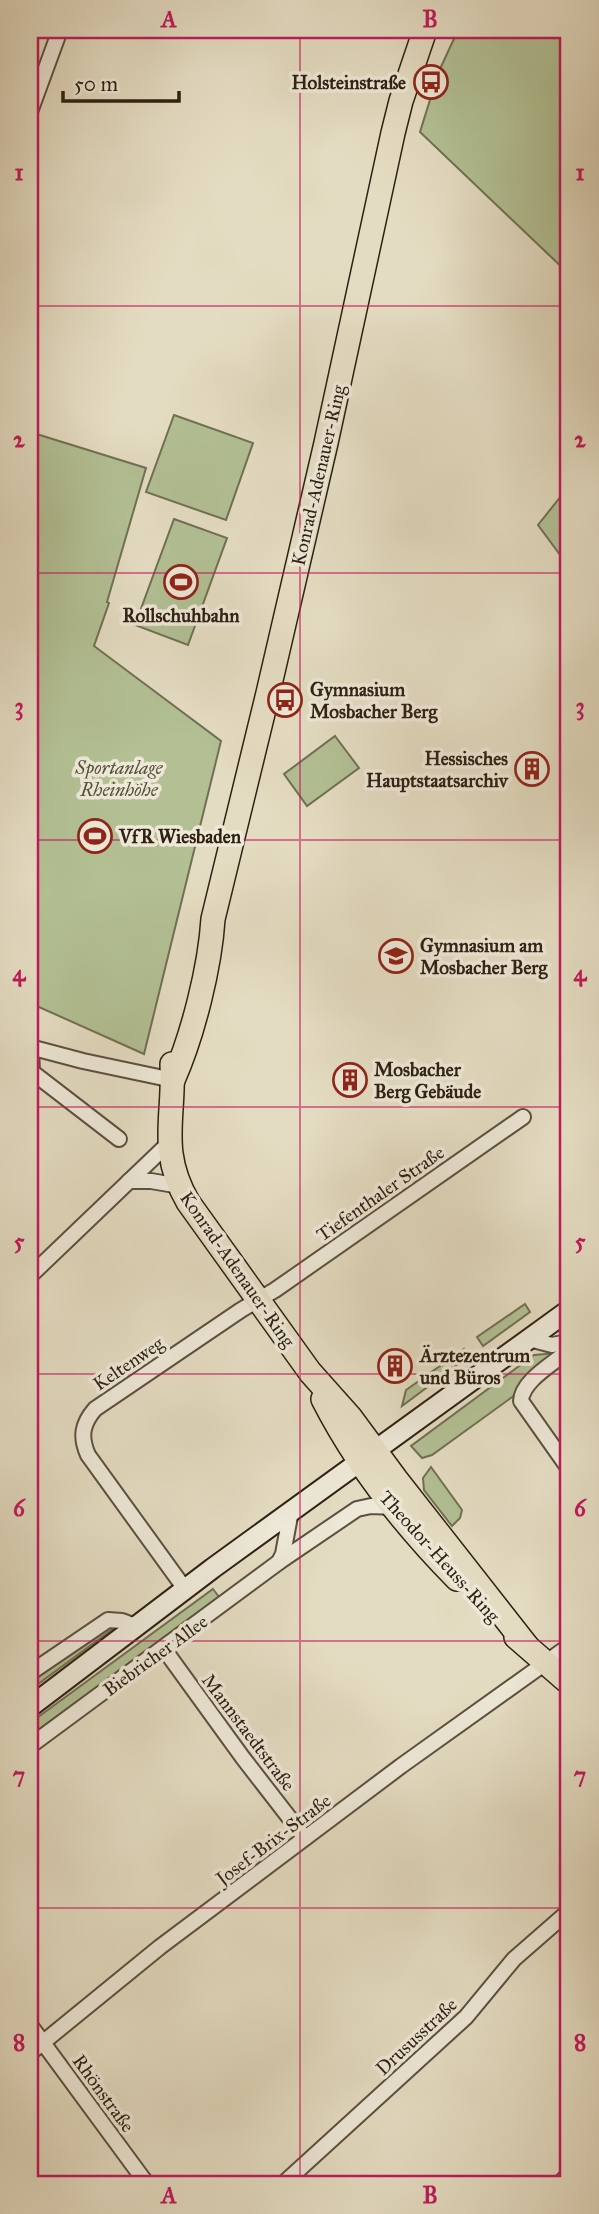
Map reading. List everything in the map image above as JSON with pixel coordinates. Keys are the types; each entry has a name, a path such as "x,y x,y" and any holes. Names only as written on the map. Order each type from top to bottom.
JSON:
{"main road":[{"name":"Konrad-Adenauer-Ring","path":"367,1456 351,1418 310,1372 188,1202 172,1161 169,1118 174,1044 201,942 213,919 326,443 401,101 426,30"},
{"name":"Biebricher Allee","path":"30,1707 138,1627 184,1589 569,1310"},
{"name":"Theodor-Heuss-Ring","path":"367,1456 394,1507 449,1570 494,1617 569,1683"},
{"name":"Theodor-Heuss-Ring","path":"367,1456 527,1646"}],"street":[{"path":"30,112 60,30"},
{"path":"119,1139 32,1072 31,1048 173,1080"},
{"name":"Tiefenthaler Straße","path":"258,1299 275,1290 523,1117"},
{"path":"30,1276 169,1143"},
{"path":"129,1181 152,1181 180,1186"},
{"name":"Keltenweg","path":"184,1589 89,1455 83,1443 83,1430 95,1409 258,1299"},
{"path":"529,1339 552,1345 569,1342"},
{"path":"569,1350 526,1385 521,1401 569,1469"},
{"name":"Biebricher Allee","path":"30,1746 279,1562 357,1509 371,1506 394,1507"},
{"path":"279,1562 291,1511"},
{"name":"Biebricher Allee","path":"30,1672 52,1660 108,1620 122,1621 138,1627"},
{"name":"Josef-Brix-Straße","path":"30,2053 160,1947 401,1766 569,1646"},
{"name":"Mannstaedtstraße","path":"164,1649 305,1838"},
{"name":"Drususstraße","path":"283,2184 466,2017 514,1959 569,1911"},
{"name":"Rhönstraße","path":"30,2025 147,2184"},
{"path":"559,2184 569,2175"}],"green space":[{"path":"458,30 569,30 569,274 420,132 439,71"},
{"path":"174,415 253,443 226,520 146,492"},
{"name":"Sportanlage Rheinhöhe","path":"30,432 146,468 107,602 109,603 94,646 221,741 144,1054 30,1003"},
{"path":"569,486 569,561 566,563 538,525"},
{"name":"Rollschuhbahn","path":"174,519 227,538 188,645 135,625"},
{"path":"335,736 359,768 307,806 284,774"},
{"path":"525,1304 530,1312 483,1346 477,1337"},
{"path":"464,1349 469,1356 402,1406 406,1390"},
{"path":"557,1353 515,1395 432,1455 422,1458 411,1446 534,1355"},
{"path":"431,1467 462,1510 460,1518 452,1526 424,1490 423,1478"},
{"path":"213,1589 219,1597 30,1736 30,1723"},
{"path":"112,1625 114,1628 30,1690 30,1680"}],"place":[{"name":"Holsteinstraße","path":"431,82"},
{"name":"Rollschuhbahn","path":"181,582"},
{"name":"Gymnasium Mosbacher Berg","path":"285,700"},
{"name":"Hessisches Hauptstaatsarchiv","path":"532,769"},
{"name":"VfR Wiesbaden","path":"95,836"},
{"name":"Gymnasium am Mosbacher Berg","path":"396,956"},
{"name":"Mosbacher Berg Gebäude","path":"350,1080"},
{"name":"Ärztezentrum und Büros","path":"395,1366"}]}
